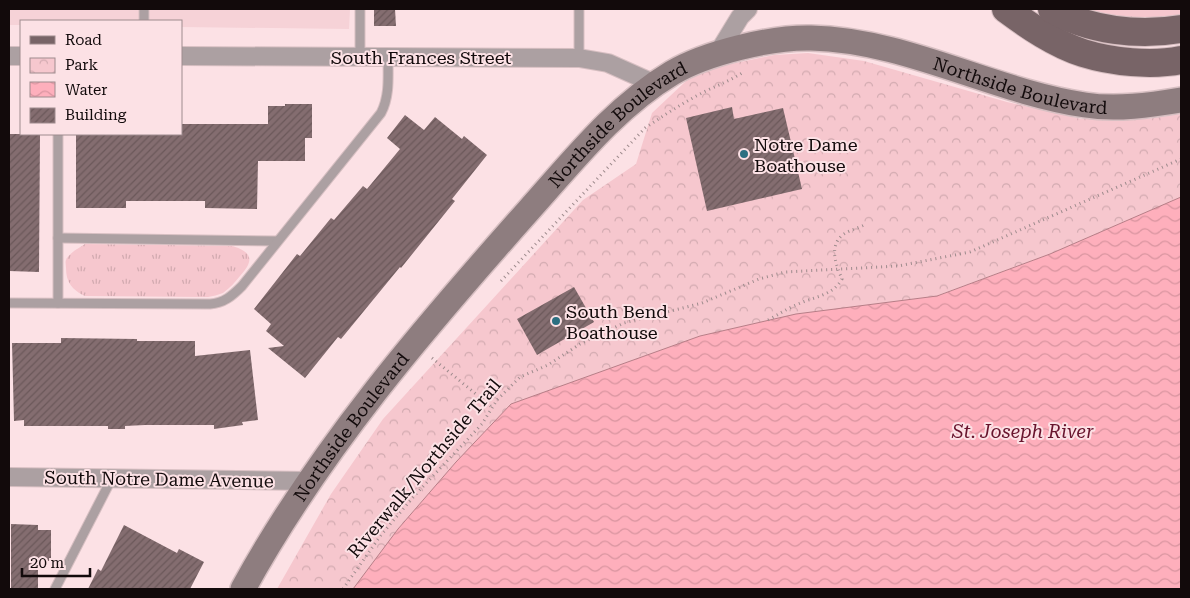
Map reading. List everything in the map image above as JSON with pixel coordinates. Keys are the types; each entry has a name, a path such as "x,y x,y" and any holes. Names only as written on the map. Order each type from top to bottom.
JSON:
{"main road":[{"path":"1006,9 1028,25 1054,40 1082,52 1146,63 1181,60"},
{"path":"1052,9 1100,28 1165,32 1181,29"}],"street":[{"path":"718,54 740,17 748,9"},
{"name":"Northside Boulevard","path":"243,589 308,481 392,370 487,257 612,120 639,95 674,72 704,58 718,54 774,41 809,38 879,47 920,58 1018,90 1089,106 1148,105 1181,100"},
{"name":"South Frances Street","path":"182,56 579,58 608,63 655,84"},
{"name":"South Notre Dame Avenue","path":"9,477 308,481"}],"lane":[{"path":"360,9 360,57"},
{"path":"579,9 579,58"},
{"path":"9,303 216,304 231,297 242,286 381,113 388,94 388,57"},
{"path":"58,135 58,303"},
{"path":"58,238 277,241"},
{"path":"55,589 112,478"}],"path":[{"path":"498,284 645,128 673,109 746,71"},
{"name":"Riverwalk/Northside Trail","path":"343,589 381,536 415,495 482,424 497,400 520,377 548,365 580,344 624,323 702,303 759,279 785,272 898,266 970,252 1181,159"},
{"path":"768,320 797,304 826,294 838,287 842,279 835,263 836,243 842,236 866,224"},
{"path":"426,365 432,358 493,408"}],"shaded area":[{"path":"9,9 350,9 349,29 182,27 182,20 20,20 20,25 9,25"}],"green space":[{"path":"1086,9 1181,9 1181,17 1133,19 1109,17"},
{"path":"808,53 864,61 1007,102 1081,119 1147,119 1181,114 1181,197 1050,254 936,296 796,314 700,336 511,404 456,462 398,529 353,589 277,589 331,494 383,419 583,200 636,164 652,113 686,81 712,68 774,55"},
{"path":"85,244 232,246 244,251 249,261 245,271 228,289 223,293 208,297 85,296 71,285 66,273 66,260 69,255"}],"water":[{"name":"St. Joseph River","path":"1181,197 1181,589 353,589 398,529 456,462 511,404 700,336 796,314 937,296 1050,254"}],"building":[{"path":"374,9 395,9 396,26 374,26"},
{"path":"285,104 312,104 312,138 305,138 305,161 258,161 257,209 205,208 205,201 126,201 126,208 76,208 76,135 182,135 182,124 268,124 268,106 285,106"},
{"name":"Notre Dame Boathouse","path":"732,107 734,119 783,108 802,189 707,211 686,118"},
{"path":"405,115 424,130 435,117 462,139 464,136 487,155 452,199 455,201 401,268 341,339 338,337 305,378 268,348 284,346 266,331 271,324 254,309 297,254 300,256 331,218 334,220 363,186 367,189 400,149 387,138"},
{"path":"9,134 40,135 39,272 9,271"},
{"name":"South Bend Boathouse","path":"574,287 594,322 537,355 517,319"},
{"path":"61,338 195,341 195,356 250,350 258,420 242,422 243,425 214,429 214,425 145,425 125,426 125,429 108,429 108,426 24,426 24,420 14,421 12,343 61,343"},
{"path":"11,524 38,525 38,530 51,530 51,561 38,561 38,589 11,589"},
{"path":"124,525 177,553 179,549 204,562 190,589 88,589 98,569 101,571"}],"place":[{"name":"Notre Dame Boathouse","path":"744,154"},
{"name":"South Bend Boathouse","path":"556,321"}]}
